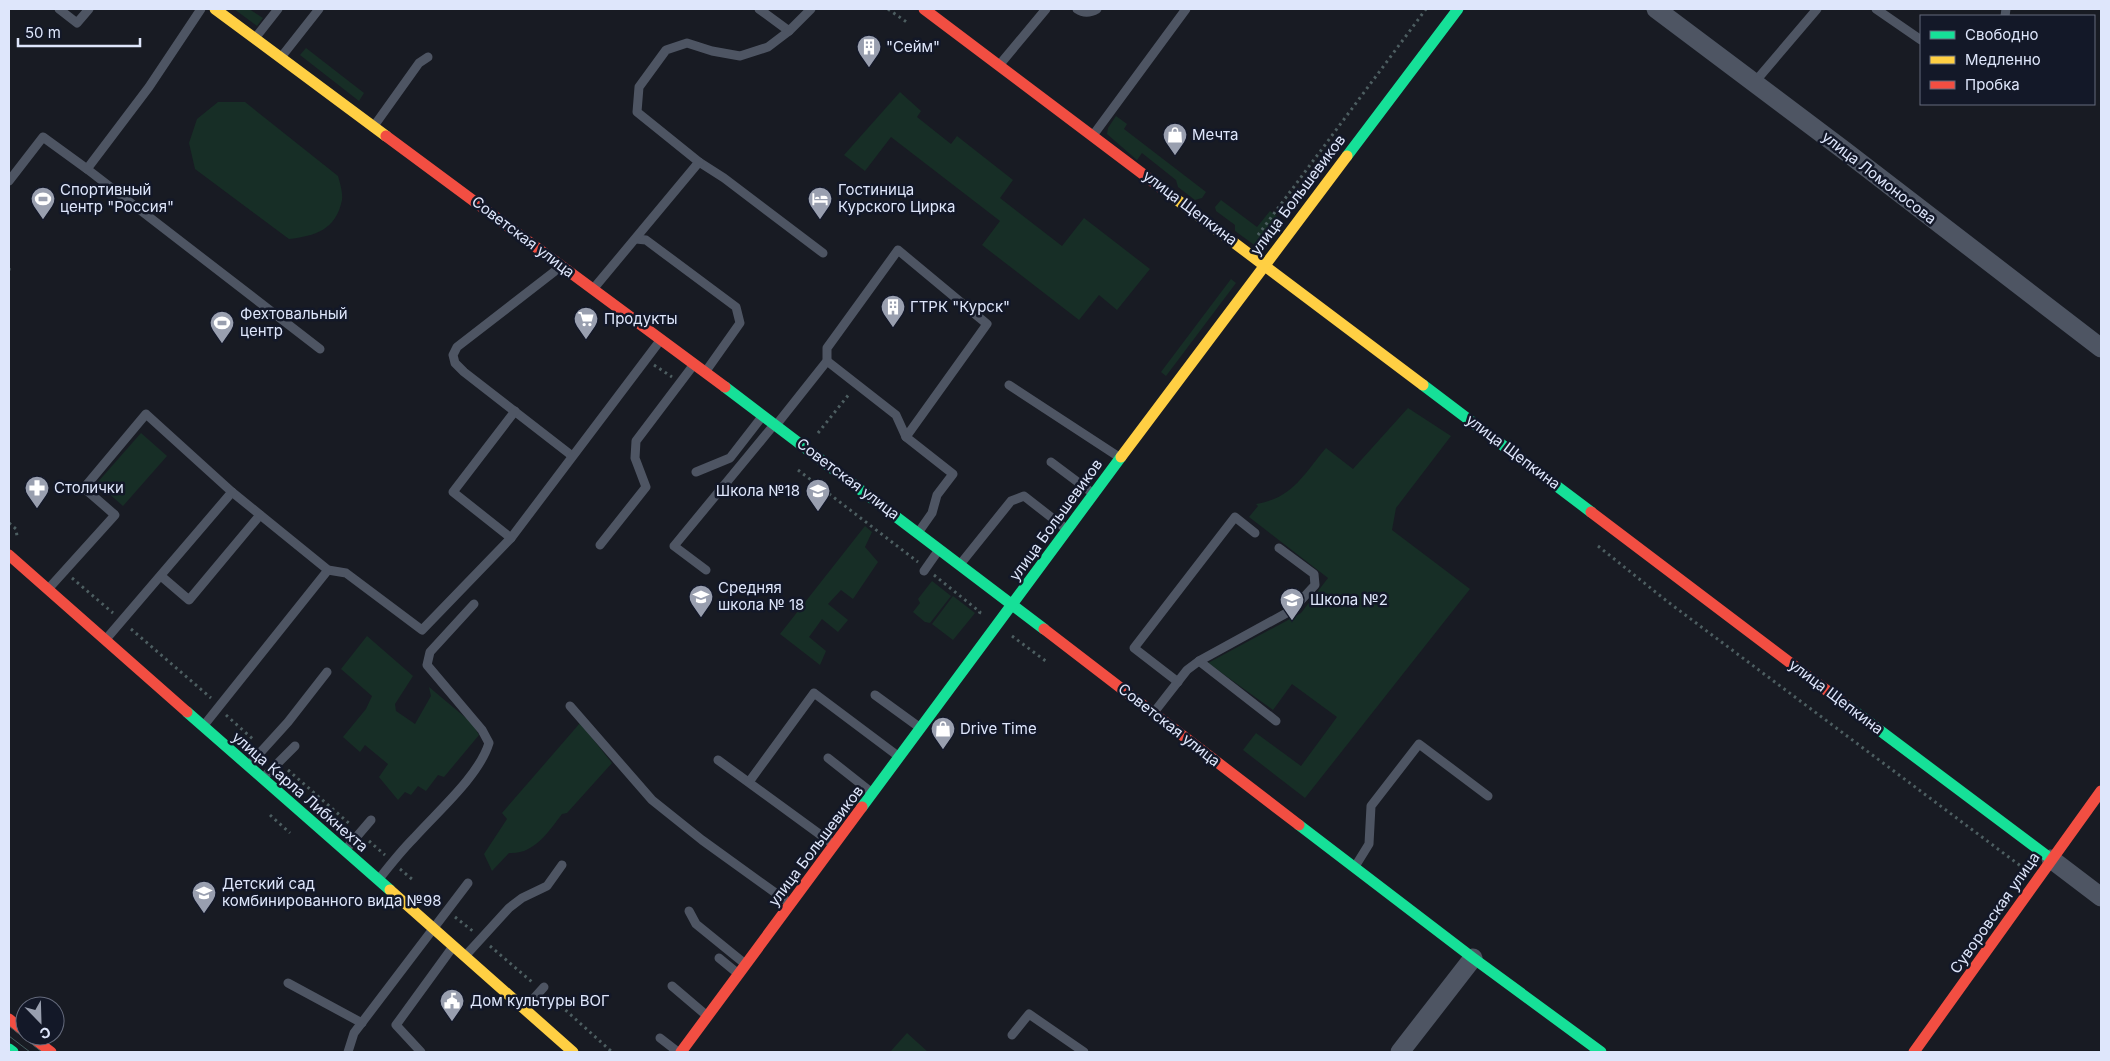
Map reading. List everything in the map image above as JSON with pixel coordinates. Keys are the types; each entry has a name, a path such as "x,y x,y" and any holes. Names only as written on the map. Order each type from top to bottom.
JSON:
{"street":[{"name":"Советская улица","path":"215,9 918,532 1473,958 1601,1052"},
{"name":"улица Щепкина","path":"924,9 2101,897"},
{"name":"улица Большевиков","path":"680,1052 901,757 1067,529 1264,264 1458,9"},
{"name":"улица Ломоносова","path":"1656,9 2101,348"},
{"name":"улица Карла Либкнехта","path":"10,558 48,589 573,1052"},
{"name":"Суворовская улица","path":"1914,1052 2101,791"},
{"path":"1400,1052 1473,958"},
{"path":"9,1049 13,1052"}],"lane":[{"path":"59,9 77,23 89,9"},
{"path":"87,169 149,88 201,9"},
{"path":"254,39 278,9"},
{"path":"281,59 319,9"},
{"path":"759,9 789,32"},
{"path":"811,9 789,32 768,47 740,56 712,51 687,43 666,50 639,87 637,112 699,162 724,178 823,253"},
{"path":"999,65 1046,9"},
{"path":"1077,9 1081,12 1092,12 1097,9"},
{"path":"1093,136 1186,9"},
{"path":"1754,83 1817,9"},
{"path":"1876,9 1920,39"},
{"path":"374,127 419,63 428,57"},
{"path":"9,181 43,138 87,169 320,349"},
{"path":"593,290 699,162"},
{"path":"636,239 646,240 736,307 740,323 705,372"},
{"path":"706,570 674,546 827,361 828,348 898,250 987,324 906,437"},
{"path":"562,266 456,347 453,355 455,363 464,372 571,455"},
{"path":"48,589 115,515 84,488 146,414 232,492 328,570 346,573 422,630 511,538 571,455 660,340"},
{"path":"827,361 896,415 906,437 953,474 937,495 932,513 918,532"},
{"path":"600,545 646,487 635,458 636,441 694,365"},
{"path":"1009,385 1120,458"},
{"path":"511,538 452,492 515,411"},
{"path":"696,472 730,458 762,415"},
{"path":"1051,462 1093,494"},
{"path":"106,640 232,492"},
{"path":"960,564 1011,501 1024,496 1067,529"},
{"path":"161,576 189,600 260,514"},
{"path":"1178,682 1134,648 1235,518 1255,533"},
{"path":"1154,713 1187,670 1199,661 1292,610 1315,585 1314,574 1279,548"},
{"path":"924,571 940,549"},
{"path":"203,726 221,706 328,570"},
{"path":"377,880 442,810 485,756 489,743 482,730 427,665 430,652 474,604"},
{"path":"1199,661 1276,721"},
{"path":"248,766 327,672"},
{"path":"749,782 814,693 901,757"},
{"path":"875,694 922,728"},
{"path":"570,706 652,800 702,840 791,905"},
{"path":"1354,867 1369,844 1371,806 1419,744 1488,796"},
{"path":"262,779 295,746"},
{"path":"828,758 873,794"},
{"path":"718,760 835,845"},
{"path":"344,851 371,820"},
{"path":"464,957 509,908 547,886 562,865"},
{"path":"348,1052 354,1033 468,883"},
{"path":"689,910 696,924 746,965"},
{"path":"421,1052 396,1025 453,946"},
{"path":"719,958 739,975"},
{"path":"288,983 362,1023"},
{"path":"672,986 708,1016"},
{"path":"524,1009 543,989"},
{"path":"1012,1035 1029,1014 1084,1052"},
{"path":"660,1038 680,1052"}],"path":[{"path":"1246,251 1426,9"},
{"path":"817,434 856,384"},
{"path":"1591,541 1668,602 2037,879"},
{"path":"64,571 221,706 223,712 264,749"},
{"path":"278,761 420,886"},
{"path":"446,910 543,989 612,1052"}],"green space":[{"path":"234,9 249,9 263,18 257,26"},
{"path":"306,48 364,93 359,101 300,55"},
{"path":"900,92 921,111 917,117 951,144 957,136 1013,180 1000,198 1062,246 1084,218 1150,269 1117,310 1099,295 1079,320 982,245 1000,221 891,137 865,171 844,155"},
{"path":"218,102 245,102 338,176 342,200 335,218 329,225 316,233 289,239 195,169 189,143 197,119"},
{"path":"1116,116 1127,124 1124,129 1206,192 1202,198 1195,200 1178,187 1176,180 1142,153 1137,160 1107,134 1108,128"},
{"path":"1221,200 1257,227 1270,211 1282,220 1263,245 1257,247 1235,231 1235,225 1216,211 1215,207"},
{"path":"1231,279 1236,283 1166,376 1161,372"},
{"name":"Школа №2","path":"1408,408 1451,436 1396,508 1392,530 1470,589 1305,798 1243,750 1256,733 1301,766 1337,717 1292,684 1273,710 1208,663 1301,613 1328,578 1249,517 1258,506 1256,504 1279,497 1288,491 1304,476 1326,448 1353,469"},
{"path":"141,433 167,456 123,506 97,483"},
{"path":"865,526 872,532 865,547 878,562 853,599 841,590 828,604 848,620 838,632 822,619 809,637 826,651 820,665 780,634"},
{"path":"932,581 951,596 930,623 925,622 913,612 920,603 918,599"},
{"path":"953,596 975,613 953,640 932,624"},
{"path":"367,636 413,676 395,704 396,711 415,724 431,696 429,687 472,723 479,735 444,777 438,775 426,791 418,786 411,795 405,792 398,800 379,777 388,764 365,745 360,752 343,737 366,709 372,696 341,669"},
{"path":"580,723 612,763 567,813 562,814 540,841 526,850 518,853 509,853 492,871 484,854 507,819 502,813"},
{"path":"907,1033 928,1052 891,1051"}],"tram line":[{"path":"9,1026 42,1052"},
{"path":"9,1036 30,1052"}],"traffic: fast":[{"path":"1347,156 1458,9"},
{"path":"1423,385 1591,512"},
{"path":"725,387 1044,629"},
{"path":"862,807 1121,457"},
{"path":"1846,705 2051,859"},
{"path":"187,712 390,890"},
{"path":"1299,825 1473,958 1601,1052"},
{"path":"9,1049 13,1052"}],"traffic: slow":[{"path":"215,9 386,136"},
{"path":"1121,457 1347,156"},
{"path":"1164,190 1423,385"},
{"path":"390,890 573,1052"}],"traffic: jam":[{"path":"924,9 1164,190"},
{"path":"386,136 725,387"},
{"path":"1591,512 1846,705"},
{"path":"9,555 187,712"},
{"path":"1044,629 1299,825"},
{"path":"1914,1052 2101,791"},
{"path":"681,1052 862,807"},
{"path":"9,1019 15,1024"},
{"path":"43,1046 51,1052"}],"place":[{"name":"\"Сейм\"","path":"869,68"},
{"name":"Мечта","path":"1175,156"},
{"name":"Спортивный центр \"Россия\"","path":"43,220"},
{"name":"Гостиница Курского Цирка","path":"820,220"},
{"name":"ГТРК \"Курск\"","path":"893,328"},
{"name":"Продукты","path":"586,340"},
{"name":"Фехтовальный центр","path":"222,344"},
{"name":"Столички","path":"37,509"},
{"name":"Школа №18","path":"818,512"},
{"name":"Средняя школа № 18","path":"701,618"},
{"name":"Школа №2","path":"1292,621"},
{"name":"Drive Time","path":"943,750"},
{"name":"Детский сад комбинированного вида №98","path":"204,914"},
{"name":"Дом культуры ВОГ","path":"452,1022"}]}
